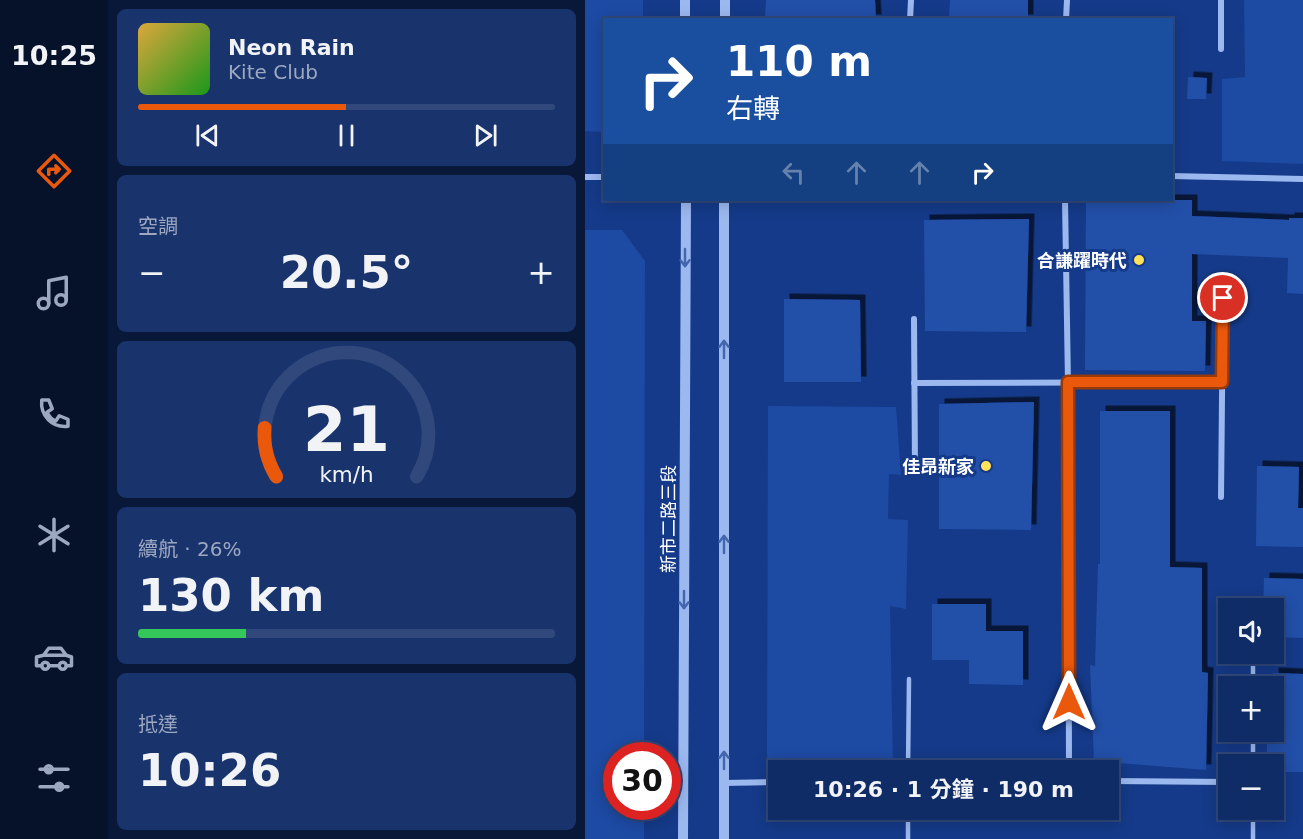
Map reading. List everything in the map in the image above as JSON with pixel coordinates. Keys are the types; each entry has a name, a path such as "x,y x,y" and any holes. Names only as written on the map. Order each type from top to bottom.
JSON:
{"street":[{"path":"685,0 685,18"},
{"path":"725,0 725,18"},
{"path":"910,18 911,0"},
{"path":"1066,18 1067,0"},
{"path":"1221,0 1221,50"},
{"path":"1173,176 1303,179"},
{"path":"585,177 603,177"},
{"name":"新市二路三段","path":"683,839 686,201"},
{"path":"724,201 724,839"},
{"path":"1065,201 1069,760"},
{"path":"1221,497 1223,298"},
{"path":"914,319 915,471"},
{"path":"914,383 1222,382"},
{"path":"1119,781 1218,782"},
{"path":"725,783 768,782"}],"lane":[{"path":"908,760 909,679"},
{"path":"908,820 908,839"},
{"path":"1253,820 1253,839"}],"shaded area":[{"path":"585,0 643,0 643,18 603,18 603,132 585,131"},
{"path":"1244,0 1303,0 1303,164 1222,161 1222,79 1245,77"},
{"path":"585,230 622,230 645,261 644,742 603,742 603,820 644,820 644,839 585,839"},
{"path":"768,406 896,407 901,475 889,474 888,519 908,520 906,609 890,606 893,760 767,760"}],"building":[{"path":"766,0 875,0 876,18 765,18"},
{"path":"950,0 1028,0 1028,18 949,18"},
{"path":"1188,77 1207,78 1206,99 1187,99"},
{"name":"合謙躍時代","path":"1192,200 1192,216 1289,220 1289,218 1303,218 1303,294 1287,293 1288,258 1192,254 1192,321 1206,321 1205,371 1085,370 1086,201"},
{"path":"1029,219 1026,332 925,331 924,220"},
{"path":"784,299 860,300 861,382 784,382"},
{"name":"佳昂新家","path":"1034,402 1031,530 939,529 939,404"},
{"path":"1100,411 1170,411 1170,567 1202,568 1202,672 1208,673 1206,770 1119,763 1119,760 1094,760 1090,665 1095,666 1098,564 1100,564"},
{"path":"1257,466 1299,467 1298,508 1303,508 1303,547 1256,546"},
{"path":"1264,578 1303,579 1303,638 1284,637 1284,598 1263,598"},
{"path":"932,604 986,604 986,631 1023,631 1023,685 969,684 969,660 932,660"},
{"path":"1273,673 1303,674 1303,772 1284,772 1284,754 1267,754 1267,742 1284,742 1284,676 1273,676"}],"place":[{"name":"合謙躍時代","path":"1139,260"},
{"name":"佳昂新家","path":"986,466"}],"route":[{"path":"1069,702 1068,382 1222,382 1223,298"}]}
